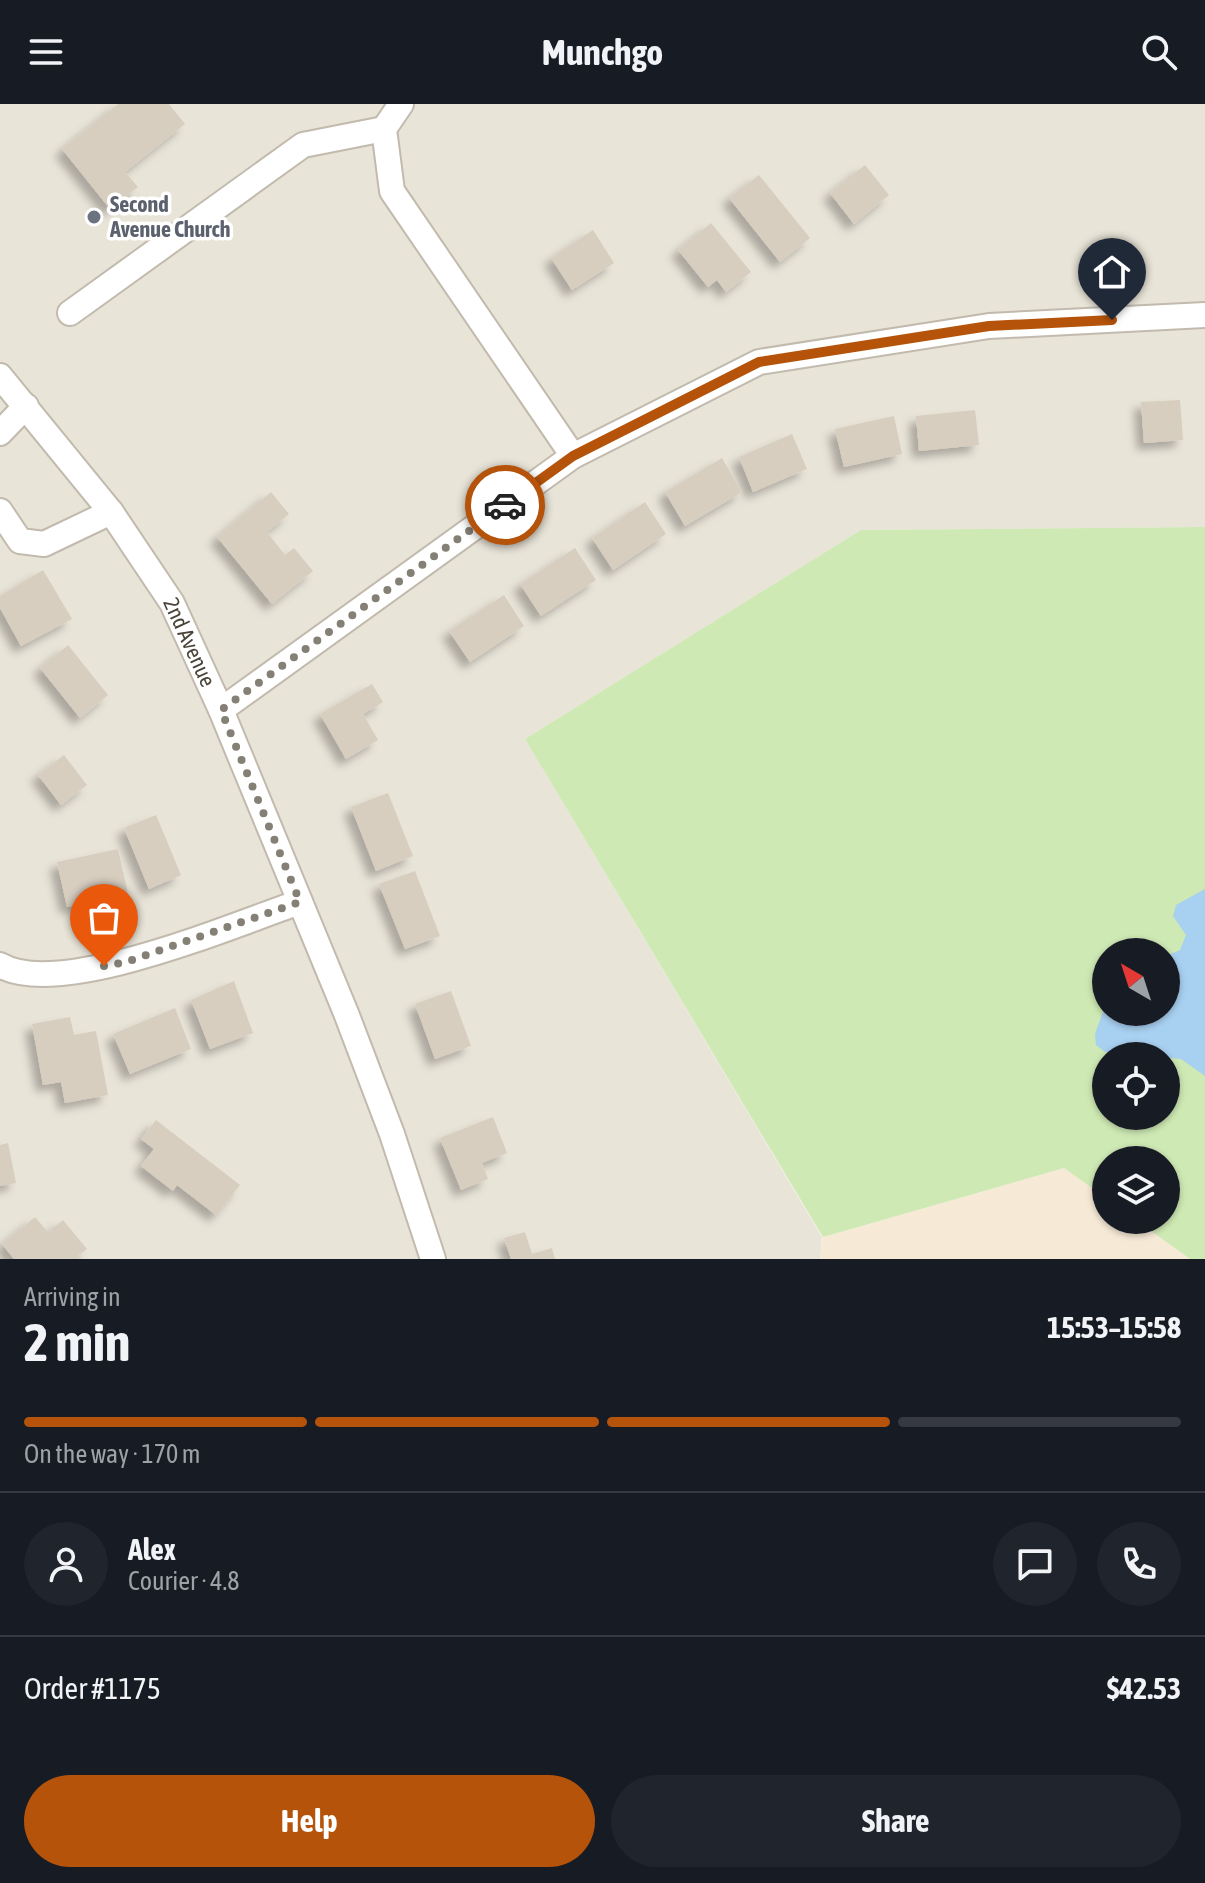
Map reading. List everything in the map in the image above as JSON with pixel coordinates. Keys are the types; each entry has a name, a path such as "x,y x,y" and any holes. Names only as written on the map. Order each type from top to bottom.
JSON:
{"street":[{"path":"401,104 384,129 392,191 573,456"},
{"path":"70,313 303,145 384,129"},
{"path":"221,710 573,456 759,362 989,326 1205,315"},
{"name":"2nd Avenue","path":"0,376 111,512 172,603 221,710 300,902 392,1134 433,1259"},
{"path":"0,433 26,406"},
{"path":"0,511 20,541 44,544 111,512"},
{"path":"0,965 11,971 59,974 126,962 300,902"}],"shaded area":[{"path":"0,104 1205,104 1205,527 861,530 525,739 822,1237 820,1259 0,1259"},
{"path":"1064,1168 1092,1188 1092,1234 1155,1234 1190,1259 820,1259 823,1237"}],"green space":[{"path":"1205,527 1205,1259 1190,1259 1155,1234 1180,1234 1180,1146 1092,1146 1092,1188 1064,1168 823,1237 525,739 861,530"}],"water":[{"path":"1205,889 1205,1076 1180,1059 1180,1042 1096,1042 1098,1026 1180,1026 1180,950 1186,935 1173,916 1176,905"}],"building":[{"path":"118,104 169,104 185,124 125,172 138,187 110,209 62,149"},
{"path":"865,165 889,195 854,224 830,193"},
{"path":"759,175 810,238 780,262 729,198"},
{"path":"711,223 751,272 726,292 717,280 708,287 678,250"},
{"path":"593,230 614,263 572,290 551,258"},
{"path":"1180,400 1183,440 1144,443 1141,402"},
{"path":"975,410 979,445 919,451 916,416"},
{"path":"894,416 902,454 844,467 835,429"},
{"path":"792,434 807,469 753,492 739,457"},
{"path":"722,458 742,492 685,526 665,492"},
{"path":"271,492 289,514 267,532 285,555 294,548 313,571 272,604 217,537"},
{"path":"645,502 666,534 613,570 592,538"},
{"path":"575,548 596,580 541,616 520,584"},
{"path":"43,570 72,619 21,646 0,608 0,596"},
{"path":"504,595 524,626 470,662 449,631"},
{"path":"68,645 108,695 80,718 40,668"},
{"path":"372,684 383,702 363,714 378,740 346,759 320,714"},
{"path":"64,755 87,785 61,805 38,775"},
{"path":"388,793 413,856 376,871 351,807"},
{"path":"156,815 181,875 149,889 124,828"},
{"path":"118,849 128,894 67,907 57,862"},
{"path":"415,871 440,936 405,949 379,884"},
{"path":"234,981 253,1033 210,1049 191,1000"},
{"path":"451,991 471,1046 435,1059 415,1004"},
{"path":"175,1008 191,1049 130,1074 113,1034"},
{"path":"70,1017 74,1035 96,1031 108,1095 65,1103 61,1082 43,1085 32,1024"},
{"path":"493,1117 507,1153 482,1163 488,1179 461,1190 440,1138"},
{"path":"156,1120 240,1185 216,1215 177,1185 173,1191 141,1166 154,1149 141,1139"},
{"path":"8,1143 16,1183 0,1186 0,1145"},
{"path":"35,1217 48,1232 63,1220 87,1249 74,1259 14,1259 2,1244"},
{"path":"525,1232 532,1254 552,1248 555,1259 511,1259 504,1238"}],"way so far":[{"path":"104,966 126,962 300,902 221,710 505,505"}],"place":[{"name":"Second Avenue Church","path":"94,217"}],"route":[{"path":"505,505 573,456 759,362 989,326 1112,320"}]}
